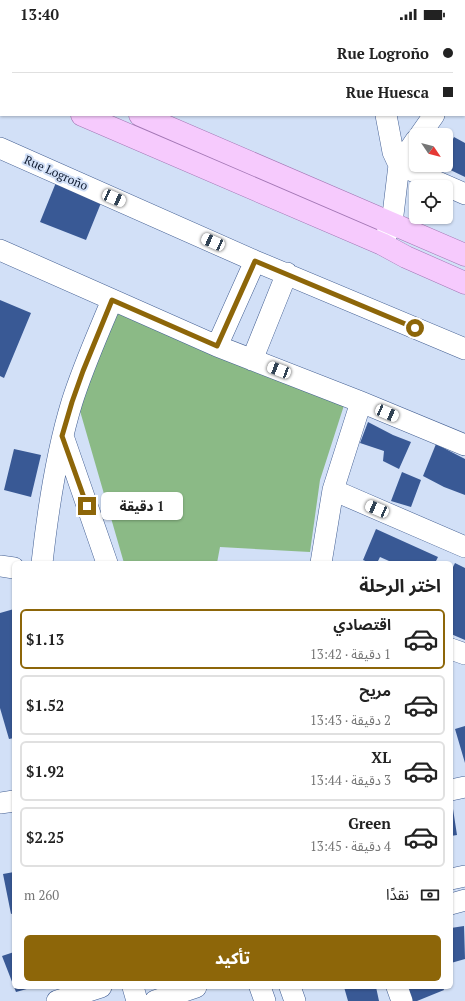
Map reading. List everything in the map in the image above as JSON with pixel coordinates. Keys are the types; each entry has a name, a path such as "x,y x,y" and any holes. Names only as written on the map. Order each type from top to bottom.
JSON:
{"main road":[{"path":"84,116 382,244 406,257 465,283"},
{"path":"142,116 465,255"}],"street":[{"path":"386,116 393,152 399,165 465,194"},
{"path":"425,128 433,116"},
{"name":"Rue Logroño","path":"0,148 255,261 287,273 465,349"},
{"path":"382,244 392,223 399,165 409,150"},
{"path":"0,250 217,346 361,402 465,445"},
{"path":"217,346 255,261"},
{"path":"252,360 287,273"},
{"path":"42,561 50,500 62,436 83,371 112,300"},
{"path":"321,561 333,490 361,402"},
{"path":"62,436 105,561"},
{"path":"333,490 465,547"},
{"path":"0,566 12,568"},
{"path":"453,650 465,654"},
{"path":"453,789 465,786"},
{"path":"0,802 12,801"},
{"path":"453,879 465,876"},
{"path":"453,903 465,900"},
{"path":"57,1001 95,989"},
{"path":"134,989 138,1001"},
{"path":"155,1001 190,989"},
{"path":"261,989 265,1001"},
{"path":"291,989 295,1001"},
{"path":"398,989 402,1001"}],"green space":[{"path":"115,298 347,396 320,480 310,552 220,547 217,561 123,561 78,404"}],"building":[{"path":"454,137 465,143 465,177 453,171"},
{"path":"57,180 103,198 86,240 40,222"},
{"path":"0,300 31,313 4,378 0,376"},
{"path":"368,422 393,435 411,442 399,469 383,461 384,451 360,443"},
{"path":"436,444 465,459 465,495 444,487 423,476"},
{"path":"14,449 41,455 31,497 4,490"},
{"path":"402,472 421,480 411,507 391,501"},
{"path":"376,529 438,557 436,561 389,561 380,557 378,561 363,560"},
{"path":"455,563 465,568 465,640 453,635 453,567"},
{"path":"12,610 12,738 9,739 0,708 0,613"},
{"path":"465,726 465,763 455,729"},
{"path":"453,809 457,835 453,836"},
{"path":"12,872 11,914 3,874"},
{"path":"464,926 465,959 453,962 453,928"},
{"path":"12,953 12,982 2,956"},
{"path":"15,989 27,989 16,992"},
{"path":"345,989 376,989 379,1001 348,1001"},
{"path":"409,989 444,989 417,1001 412,1001"}],"route":[{"path":"87,506 62,436 83,371 112,300 217,346 255,261 287,273 415,328"}]}
